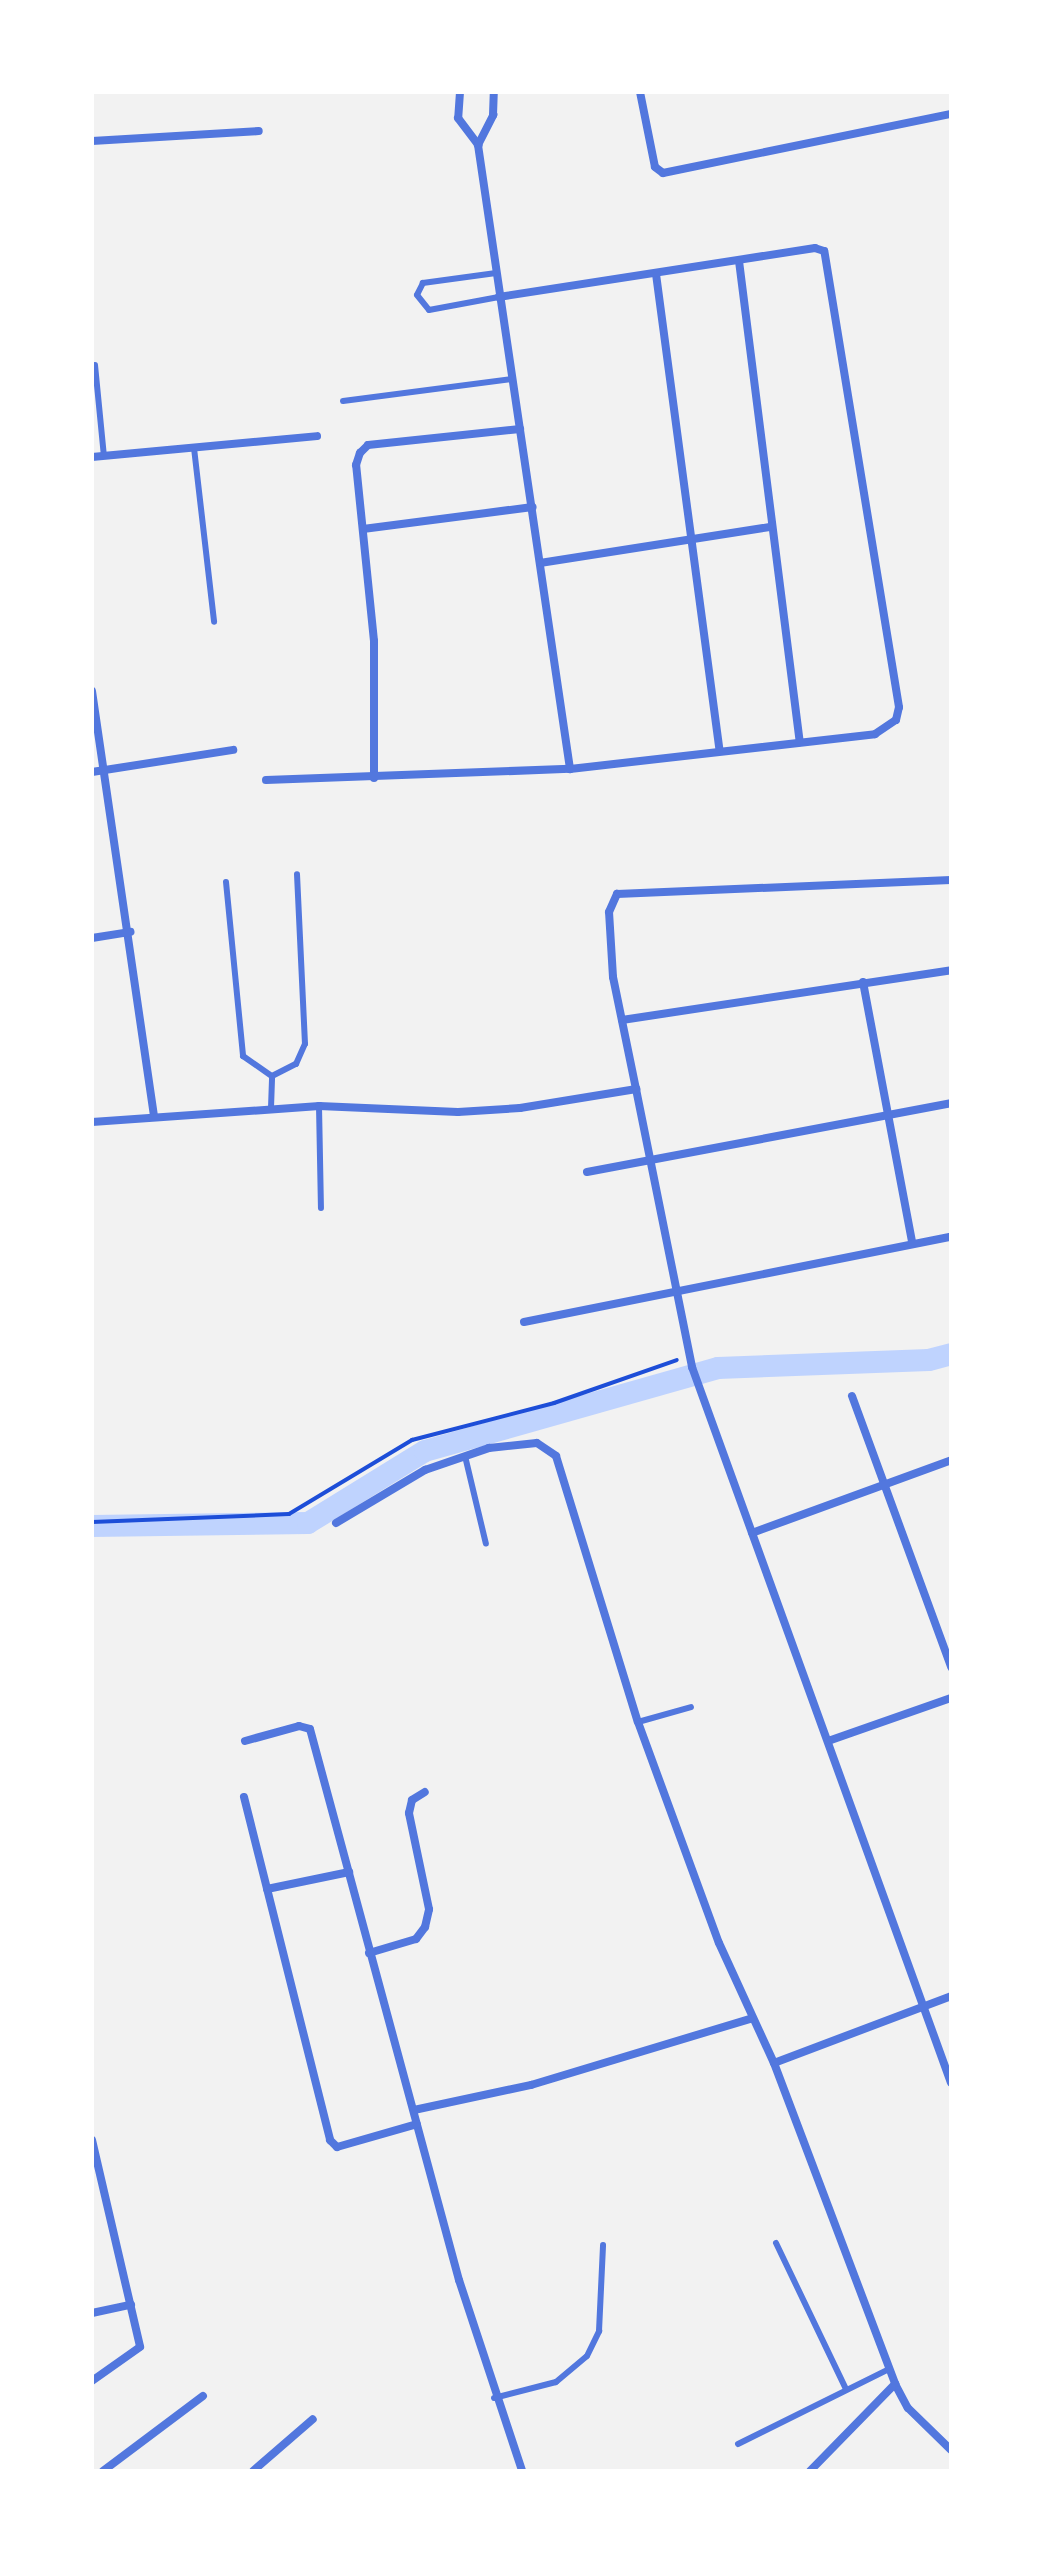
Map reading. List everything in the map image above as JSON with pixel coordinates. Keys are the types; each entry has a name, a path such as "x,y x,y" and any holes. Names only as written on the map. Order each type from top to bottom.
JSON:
{"street":[{"path":"460,92 458,118 478,145 570,769"},
{"path":"478,145 493,115 494,92"},
{"path":"640,92 655,167 663,173 951,114"},
{"path":"92,141 259,131"},
{"path":"266,780 570,769 875,734 896,720 899,707 827,257 815,248 499,297"},
{"path":"739,261 800,742"},
{"path":"656,274 720,751"},
{"path":"374,778 374,641 356,465 368,445 520,429"},
{"path":"92,457 317,436"},
{"path":"363,529 533,507"},
{"path":"540,563 771,527"},
{"path":"92,691 131,932 154,1114"},
{"path":"92,772 233,750"},
{"path":"951,880 619,892 609,912 622,1020 692,1367 831,1740 951,2083"},
{"path":"92,938 131,932"},
{"path":"622,1020 951,970"},
{"path":"863,982 912,1242"},
{"path":"92,1122 154,1114 319,1106 458,1112 520,1108 636,1089"},
{"path":"587,1172 653,1162 951,1103"},
{"path":"524,1322 912,1242 951,1237"},
{"path":"852,1396 951,1667"},
{"path":"336,1523 425,1470 465,1456 511,1443 537,1443 556,1456 638,1722 750,2019 774,2063 889,2369 908,2408 951,2450"},
{"path":"752,1533 951,1460"},
{"path":"831,1740 951,1698"},
{"path":"245,1741 299,1726 310,1729 369,1953 494,2398 522,2471"},
{"path":"369,1953 416,1939 425,1927 429,1909 409,1813 412,1800 425,1792"},
{"path":"244,1797 330,2140 337,2147 417,2124"},
{"path":"267,1889 349,1872"},
{"path":"774,2063 951,1996"},
{"path":"414,2110 531,2085 750,2019"},
{"path":"92,2140 140,2347 92,2381"},
{"path":"92,2313 131,2305"},
{"path":"810,2471 895,2384"},
{"path":"103,2471 203,2396"},
{"path":"253,2471 313,2419"}],"lane":[{"path":"496,273 423,283 417,295 429,310 499,297"},
{"path":"95,365 104,456"},
{"path":"343,401 512,379"},
{"path":"194,448 214,622"},
{"path":"272,1076 296,1064 305,1044 297,874"},
{"path":"226,882 243,1056 272,1076"},
{"path":"271,1108 272,1076"},
{"path":"319,1106 321,1208"},
{"path":"465,1456 486,1544"},
{"path":"638,1722 691,1707"},
{"path":"776,2243 846,2389"},
{"path":"494,2398 556,2382 587,2356 599,2331 603,2245"},
{"path":"738,2444 889,2369"}],"path":[{"path":"92,1522 289,1514 412,1440 554,1403 690,1356"}],"waterway":[{"path":"92,1526 308,1523 425,1451 718,1368 929,1360 951,1354"}]}
